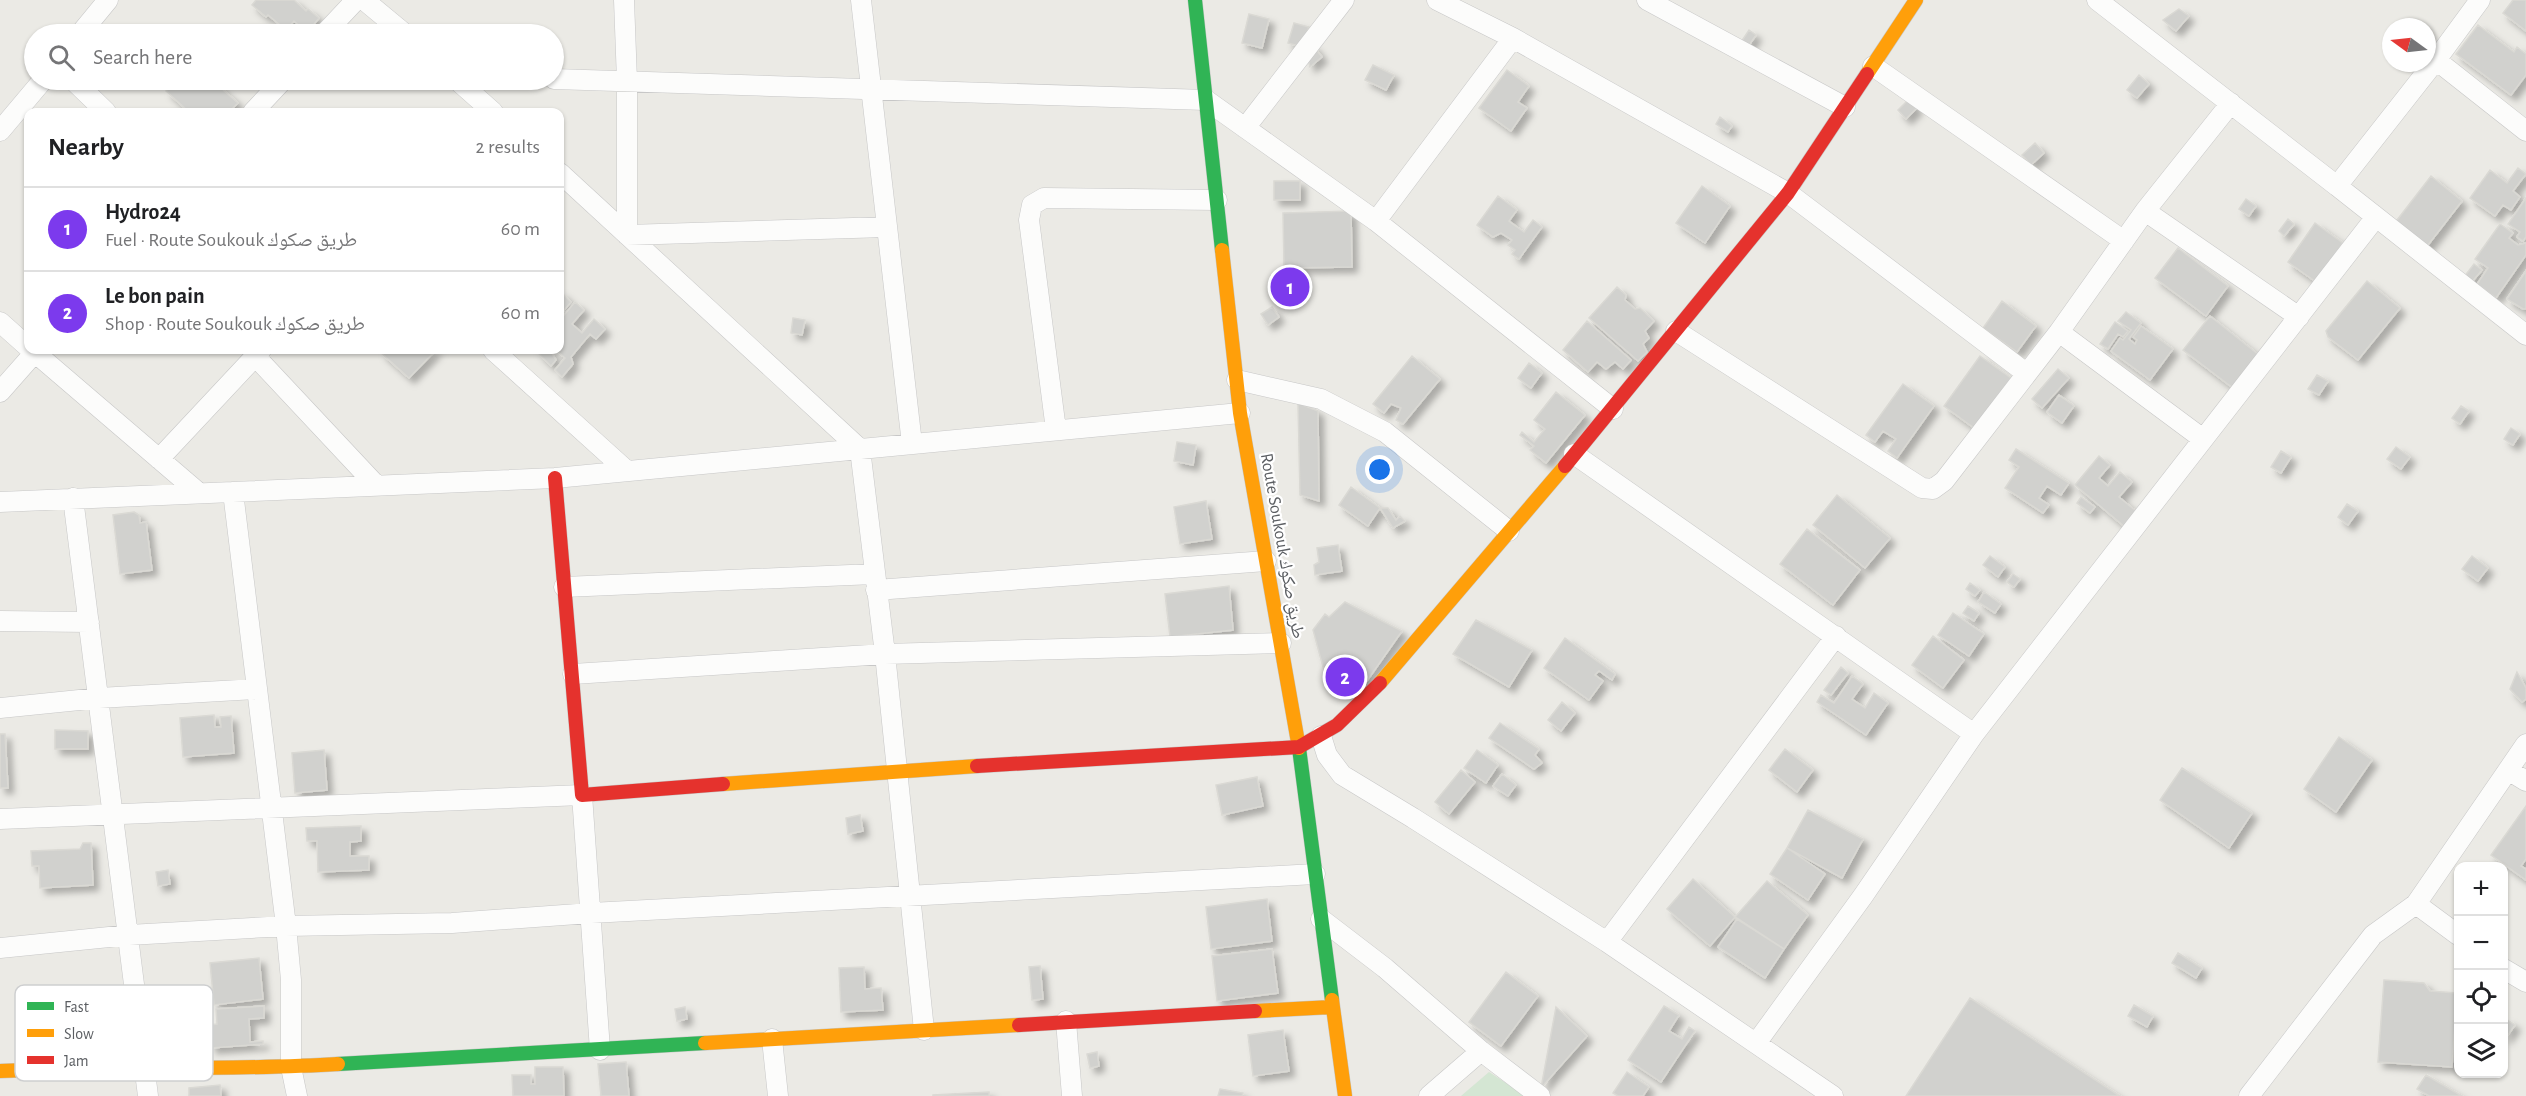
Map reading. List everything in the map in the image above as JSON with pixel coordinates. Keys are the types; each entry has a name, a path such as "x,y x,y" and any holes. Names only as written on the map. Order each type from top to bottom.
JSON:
{"street":[{"path":"88,24 108,0"},
{"path":"333,24 356,0"},
{"path":"364,0 393,24"},
{"path":"624,0 627,81 627,235"},
{"path":"861,0 912,444"},
{"name":"Route Soukouk طريق صكوك","path":"1196,0 1240,413 1299,747 1345,1096"},
{"path":"1245,128 1344,0"},
{"path":"1437,0 1513,39 1788,193 2026,373"},
{"path":"1647,0 1845,107"},
{"path":"0,819 582,795 896,771 1299,747 1337,725 1383,680 1613,409 1788,193 1916,0"},
{"path":"2097,0 2526,335"},
{"path":"2473,2 2436,60 2526,130"},
{"path":"1376,221 1513,39"},
{"path":"1873,66 2124,241"},
{"path":"2337,186 2427,72"},
{"path":"564,79 1206,100 1376,221 1613,409"},
{"path":"0,131 35,90"},
{"path":"83,90 102,108"},
{"path":"257,108 274,90"},
{"path":"467,90 484,108"},
{"path":"1676,331 1922,488 1933,489 1944,481 2059,332 2145,211 2231,103"},
{"path":"564,177 860,449 885,654 924,1030"},
{"path":"1056,430 1029,220 1032,205 1044,198 1217,200"},
{"path":"2145,211 2299,317"},
{"path":"1757,1042 1863,896 1974,734 2376,217"},
{"path":"627,235 886,227"},
{"path":"0,322 24,342"},
{"path":"2059,332 2203,439"},
{"path":"0,392 29,354"},
{"path":"39,354 199,493"},
{"path":"159,459 257,354"},
{"path":"259,354 375,484"},
{"path":"497,354 627,471"},
{"path":"1237,380 1321,399 1385,432 1509,531"},
{"path":"0,502 555,477 1240,413"},
{"path":"1574,454 1974,734"},
{"path":"555,477 573,674 600,1050"},
{"path":"233,492 286,926 291,980 291,1067 297,1096"},
{"path":"73,498 135,985"},
{"path":"564,587 875,582 1266,561"},
{"path":"0,621 89,622"},
{"path":"1607,942 1836,636"},
{"path":"573,674 885,654 1281,643"},
{"path":"0,708 99,698 257,689"},
{"path":"1321,736 1328,755 1342,775 1607,942 1757,1042 1833,1096"},
{"path":"2249,1096 2373,935 2416,904 2526,744"},
{"path":"2508,770 2526,781"},
{"path":"0,948 129,935 286,926 452,923 591,913 1315,874"},
{"path":"2416,904 2454,932"},
{"path":"1321,919 1385,968 1481,1051 1540,1096"},
{"path":"2506,970 2526,982"},
{"path":"213,1068 291,1067 1332,1007"},
{"path":"1066,1022 1072,1096"},
{"path":"772,1039 778,1096"},
{"path":"1429,1096 1481,1051"},
{"path":"0,1071 15,1071"},
{"path":"146,1081 148,1096"}],"green space":[{"path":"1489,1072 1526,1096 1461,1096"}],"building":[{"path":"256,0 294,0 306,11 308,9 319,18 314,24 297,24 294,21 291,24 279,24 252,5"},
{"path":"2513,0 2526,0 2526,31 2503,13"},
{"path":"2179,9 2189,16 2176,31 2163,20"},
{"path":"1249,14 1269,19 1262,48 1242,43"},
{"path":"1294,23 1309,27 1302,47 1288,43"},
{"path":"2478,25 2514,52 2517,47 2526,54 2526,75 2511,95 2456,54"},
{"path":"1749,30 1756,35 1748,47 1741,42"},
{"path":"1312,44 1322,57 1310,67 1306,52"},
{"path":"1373,65 1394,75 1386,90 1365,80"},
{"path":"1507,70 1529,86 1518,102 1527,108 1511,131 1479,108"},
{"path":"2139,75 2149,84 2137,98 2127,90"},
{"path":"223,90 238,103 233,108 185,108 166,91"},
{"path":"1909,99 1917,108 1906,119 1898,110"},
{"path":"1720,117 1732,126 1728,132 1716,124"},
{"path":"2035,143 2044,153 2031,165 2022,155"},
{"path":"2518,168 2526,174 2513,191 2520,197 2511,210 2503,205 2495,216 2470,198 2490,170 2507,183"},
{"path":"2431,176 2462,201 2425,249 2394,224"},
{"path":"1274,181 1300,181 1300,200 1274,200"},
{"path":"1702,186 1730,206 1705,243 1676,223"},
{"path":"1498,196 1517,210 1509,221 1524,232 1533,220 1542,227 1519,259 1512,254 1515,250 1508,245 1512,240 1501,233 1493,237 1477,225"},
{"path":"2526,198 2526,237 2523,241 2517,237 2520,232 2508,224"},
{"path":"2246,199 2256,206 2249,216 2239,209"},
{"path":"1351,211 1352,267 1284,268 1283,213"},
{"path":"2288,219 2294,224 2284,236 2279,231"},
{"path":"2315,223 2343,243 2316,282 2288,262"},
{"path":"2500,224 2513,233 2509,238 2518,245 2526,243 2526,255 2496,298 2477,284 2488,268 2475,259"},
{"path":"2178,248 2228,286 2206,316 2155,278"},
{"path":"2474,264 2482,270 2471,283 2464,277"},
{"path":"2526,271 2526,309 2523,309 2507,299"},
{"path":"2367,281 2400,308 2358,360 2328,337 2326,331"},
{"path":"1617,287 1626,295 1625,300 1635,309 1640,308 1654,321 1645,331 1649,338 1643,344 1647,352 1638,361 1589,318"},
{"path":"564,295 571,302 564,310"},
{"path":"2002,301 2036,326 2017,352 1983,328"},
{"path":"575,302 584,310 572,324 582,333 594,319 605,329 596,339 590,334 571,357 573,364 562,377 555,370 565,358 560,354 564,354 564,315"},
{"path":"1272,307 1279,317 1268,325 1261,314"},
{"path":"2126,312 2141,323 2129,339 2135,344 2137,340 2133,337 2141,326 2173,349 2150,380 2111,351 2120,338 2123,340 2131,330 2118,321"},
{"path":"2210,316 2259,355 2233,388 2183,350"},
{"path":"793,318 805,320 802,335 791,333"},
{"path":"1587,321 1631,360 1623,369 1615,362 1606,369 1597,362 1588,372 1563,350"},
{"path":"2115,322 2128,331 2123,337 2118,334 2108,349 2100,344"},
{"path":"382,354 432,354 409,378"},
{"path":"539,354 552,354 556,360 551,366"},
{"path":"1412,356 1440,379 1403,424 1396,420 1401,408 1391,404 1384,413 1373,404"},
{"path":"1980,356 2011,378 1974,428 1944,406"},
{"path":"1529,363 1542,373 1531,388 1518,378"},
{"path":"2058,369 2069,378 2042,408 2032,399"},
{"path":"2317,375 2328,381 2319,395 2308,389"},
{"path":"1903,384 1934,406 1897,458 1888,451 1896,439 1883,431 1875,442 1866,435"},
{"path":"1556,392 1585,415 1546,463 1530,450 1534,446 1520,435 1522,432 1534,442 1545,429 1534,420"},
{"path":"2059,395 2074,406 2062,423 2047,412"},
{"path":"1298,403 1318,411 1319,501 1300,495"},
{"path":"2461,406 2469,411 2460,424 2452,418"},
{"path":"2511,428 2520,434 2513,445 2504,439"},
{"path":"1177,442 1196,445 1193,465 1174,461"},
{"path":"2396,447 2410,457 2401,469 2387,459"},
{"path":"2016,449 2069,483 2061,495 2047,486 2039,498 2049,505 2043,513 2005,488 2019,467 2009,460"},
{"path":"2281,451 2291,457 2281,473 2271,467"},
{"path":"2099,456 2110,465 2099,478 2108,486 2120,472 2132,482 2119,497 2137,512 2125,527 2075,485"},
{"path":"1351,487 1380,508 1368,526 1339,505"},
{"path":"1837,495 1890,538 1865,568 1813,525"},
{"path":"2081,497 2095,507 2090,513 2077,503"},
{"path":"1206,501 1212,539 1180,544 1174,507"},
{"path":"2347,504 2358,511 2348,525 2338,517"},
{"path":"1380,508 1388,508 1396,520 1400,516 1405,521 1393,528"},
{"path":"134,512 139,515 140,523 146,522 152,570 120,574 113,515"},
{"path":"1807,529 1860,570 1833,605 1780,564"},
{"path":"1338,545 1342,571 1315,575 1314,565 1319,562 1317,548"},
{"path":"1990,556 2005,567 1998,577 1983,565"},
{"path":"2472,556 2488,568 2478,581 2462,569"},
{"path":"2013,574 2020,579 2014,587 2007,582"},
{"path":"1970,583 1980,590 1975,596 1966,589"},
{"path":"1229,586 1233,630 1170,637 1165,594"},
{"path":"1984,592 2001,604 1995,613 1978,602"},
{"path":"1345,602 1402,631 1355,698 1327,682 1313,630 1325,614 1329,617"},
{"path":"1968,606 1979,613 1974,621 1963,613"},
{"path":"1953,613 1984,634 1969,656 1938,635"},
{"path":"1476,620 1532,650 1509,687 1453,654"},
{"path":"1933,636 1964,660 1943,688 1912,665"},
{"path":"1565,638 1615,674 1612,680 1599,671 1595,675 1603,681 1589,700 1544,668"},
{"path":"1841,667 1848,673 1831,695 1824,690"},
{"path":"2517,672 2526,688 2526,699 2522,702 2510,689"},
{"path":"1852,676 1863,684 1852,699 1865,708 1874,693 1888,703 1866,735 1817,702 1821,695 1834,703"},
{"path":"1562,702 1575,713 1561,731 1548,720"},
{"path":"214,715 215,727 221,727 220,717 231,716 234,753 183,757 180,718"},
{"path":"1500,723 1539,749 1535,755 1542,763 1534,769 1489,738"},
{"path":"55,730 88,731 88,749 55,749"},
{"path":"0,734 5,734 8,788 0,788"},
{"path":"2339,737 2372,760 2336,812 2304,789"},
{"path":"1785,749 1813,770 1797,792 1769,770"},
{"path":"324,750 327,790 295,793 292,753"},
{"path":"1477,750 1498,765 1486,783 1464,768"},
{"path":"2182,768 2252,813 2229,848 2160,800"},
{"path":"1461,770 1475,782 1449,814 1435,802"},
{"path":"1502,774 1516,785 1508,796 1493,786"},
{"path":"1257,777 1263,806 1222,815 1216,785"},
{"path":"2526,806 2526,859 2521,866 2526,869 2526,880 2508,867 2508,862 2501,862 2491,855"},
{"path":"1808,810 1863,839 1842,878 1787,848"},
{"path":"860,815 863,831 848,834 846,818"},
{"path":"361,826 361,841 350,842 350,856 369,856 369,870 318,872 317,841 307,841 306,828"},
{"path":"83,843 91,843 93,885 40,888 39,866 32,866 31,851 80,849"},
{"path":"1787,848 1825,874 1808,900 1770,874"},
{"path":"168,870 170,884 158,886 156,872"},
{"path":"1693,879 1735,917 1710,946 1667,909"},
{"path":"1767,881 1808,915 1784,949 1735,917"},
{"path":"1267,899 1272,941 1211,949 1206,907"},
{"path":"1737,919 1784,949 1765,978 1718,947"},
{"path":"1272,949 1278,993 1217,1001 1212,956"},
{"path":"2178,953 2202,968 2196,978 2172,963"},
{"path":"259,958 263,999 214,1005 210,963"},
{"path":"1040,966 1043,999 1032,1000 1029,967"},
{"path":"864,967 865,989 881,988 883,1010 841,1012 839,968"},
{"path":"1506,972 1538,996 1501,1046 1469,1022"},
{"path":"2384,980 2424,983 2430,991 2454,993 2452,1067 2378,1062"},
{"path":"1970,998 2120,1096 1906,1096"},
{"path":"2134,1005 2153,1016 2147,1027 2128,1016"},
{"path":"264,1006 264,1018 249,1019 250,1042 263,1041 263,1044 213,1048 213,1024 217,1024 216,1009"},
{"path":"1664,1006 1679,1015 1669,1031 1682,1039 1689,1027 1695,1031 1661,1082 1628,1060"},
{"path":"685,1007 687,1019 677,1021 675,1009"},
{"path":"1556,1007 1587,1036 1541,1088"},
{"path":"2508,1020 2515,1025 2508,1035"},
{"path":"1283,1030 1289,1071 1253,1076 1248,1035"},
{"path":"1097,1052 1099,1066 1090,1068 1087,1054"},
{"path":"626,1062 629,1096 601,1096 598,1064"},
{"path":"535,1067 563,1067 564,1096 513,1096 512,1075 531,1075 531,1084 535,1084"},
{"path":"1627,1072 1649,1087 1643,1096 1618,1096 1613,1093"},
{"path":"2426,1075 2462,1096 2429,1096 2417,1089"},
{"path":"220,1085 221,1096 189,1096 189,1088"},
{"path":"1220,1089 1243,1093 1242,1096 1218,1096"},
{"path":"989,1092 989,1096 933,1096 933,1095"}],"traffic: fast":[{"path":"1195,0 1222,250"},
{"path":"1299,748 1332,1000"},
{"path":"338,1064 705,1043"}],"traffic: slow":[{"path":"1867,74 1916,0"},
{"path":"1222,250 1240,413 1299,748"},
{"path":"1380,683 1565,466"},
{"path":"723,784 977,766"},
{"path":"1332,1000 1345,1096"},
{"path":"1255,1011 1332,1007"},
{"path":"705,1043 1019,1025"},
{"path":"213,1067 338,1064"},
{"path":"0,1071 15,1071"}],"traffic: jam":[{"path":"1565,466 1788,193 1867,74"},
{"path":"555,478 582,795 723,784"},
{"path":"977,766 1299,747 1337,725 1380,683"},
{"path":"1019,1025 1255,1011"}],"place":[{"name":"Hydro24","path":"1290,287"},
{"name":"Le bon pain","path":"1345,677"}]}
